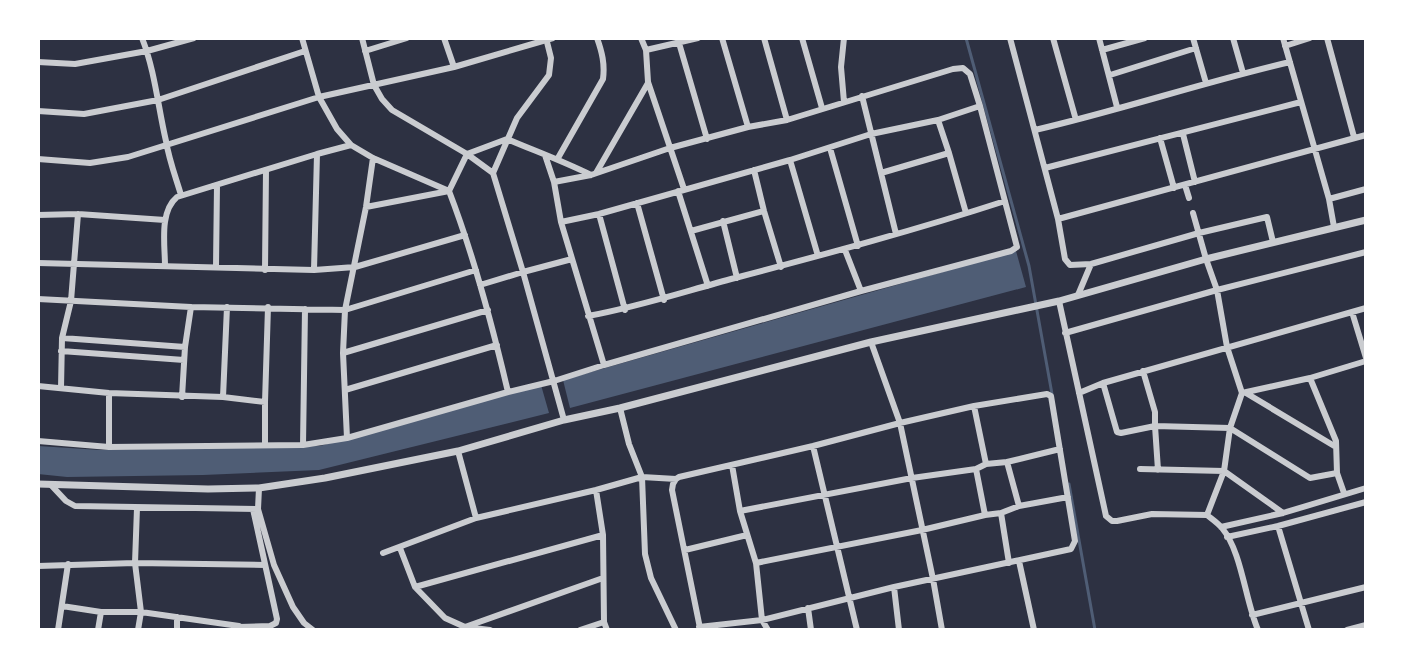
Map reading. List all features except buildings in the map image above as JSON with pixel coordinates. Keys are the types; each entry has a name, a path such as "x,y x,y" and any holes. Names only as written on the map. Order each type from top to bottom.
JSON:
{"street":[{"path":"142,38 181,195"},
{"path":"38,62 75,64 147,51 194,38"},
{"path":"302,38 319,97 337,129 351,145 373,158 449,191"},
{"path":"362,38 374,85 392,110 493,173 564,420"},
{"path":"365,51 407,38"},
{"path":"444,38 454,67"},
{"path":"558,158 603,79 603,53 597,38"},
{"path":"641,38 646,50 648,82 670,148 708,286"},
{"path":"646,50 698,38"},
{"path":"722,38 748,127"},
{"path":"764,38 787,120"},
{"path":"802,38 822,108"},
{"path":"844,38 841,67 844,102"},
{"path":"1010,38 1058,219 1066,262 1070,265 1091,264 1267,217 1273,242"},
{"path":"1053,38 1076,120"},
{"path":"1099,38 1117,107"},
{"path":"1102,50 1145,38"},
{"path":"1193,38 1206,83"},
{"path":"1233,38 1243,73"},
{"path":"1310,38 1284,42 1329,199 1334,227"},
{"path":"1327,38 1354,137"},
{"path":"38,159 90,163 128,157 319,97 454,67 549,39 549,75 517,118 493,173"},
{"path":"679,43 707,139"},
{"path":"1110,75 1196,48"},
{"path":"38,111 84,114 158,100 305,51"},
{"path":"1035,130 1290,62"},
{"path":"38,441 109,447 303,445 347,438 1017,247 980,106 970,74 963,68 787,120 748,127 670,148 593,174 554,182"},
{"path":"593,174 648,82"},
{"path":"862,96 896,234"},
{"path":"1045,168 1301,102"},
{"path":"561,222 599,214 871,134 938,120 980,106"},
{"path":"938,120 966,213"},
{"path":"1183,134 1195,182"},
{"path":"1058,219 1366,135"},
{"path":"1160,138 1174,188"},
{"path":"508,392 488,310 449,191 467,154 507,139 593,174"},
{"path":"165,266 165,220 172,201 181,195 351,145"},
{"path":"830,148 858,246"},
{"path":"881,173 949,153"},
{"path":"314,270 317,154"},
{"path":"545,155 554,182 561,222 604,365"},
{"path":"347,438 343,353 345,310 373,158"},
{"path":"790,160 818,256"},
{"path":"265,270 266,170"},
{"path":"754,170 781,267"},
{"path":"216,267 217,185"},
{"path":"1185,185 1189,198"},
{"path":"1329,199 1366,189"},
{"path":"366,207 449,191"},
{"path":"588,316 664,300 845,250 1005,201"},
{"path":"637,203 664,300"},
{"path":"691,231 764,211"},
{"path":"1193,213 1217,290 1227,347 1244,393 1336,447"},
{"path":"38,215 78,214 165,220"},
{"path":"61,388 62,338 71,301 78,214"},
{"path":"599,214 625,310"},
{"path":"38,485 259,488 325,478 458,451 564,420 871,342 1059,301 1206,259 1366,220"},
{"path":"723,221 737,278"},
{"path":"38,263 314,270 355,267 465,235"},
{"path":"845,250 861,291"},
{"path":"1065,333 1366,252"},
{"path":"480,285 572,259"},
{"path":"1078,295 1091,264"},
{"path":"38,299 191,307 345,310 476,270"},
{"path":"1059,301 1109,519 1117,521 1152,514 1207,515 1221,527 1234,549 1258,630"},
{"path":"182,397 191,307"},
{"path":"223,397 227,307"},
{"path":"265,445 268,307"},
{"path":"1079,393 1143,371 1366,308"},
{"path":"303,445 305,309"},
{"path":"343,353 488,310"},
{"path":"1244,393 1310,378 1366,360 1352,312"},
{"path":"62,338 185,347"},
{"path":"871,342 900,423 942,630"},
{"path":"345,390 497,345"},
{"path":"61,351 184,360"},
{"path":"1143,371 1155,412 1158,470"},
{"path":"1310,378 1336,441 1337,473 1344,493"},
{"path":"1103,383 1117,432 1155,426 1230,428 1310,478 1337,473"},
{"path":"38,386 265,402"},
{"path":"109,393 109,447"},
{"path":"1207,515 1224,471 1230,428 1244,393"},
{"path":"383,553 476,518 642,477 676,479 974,406 1047,394 1050,395 1075,541 1068,551 894,587 762,620 700,628 672,490 676,479"},
{"path":"974,406 986,464"},
{"path":"620,408 642,477 645,554 651,578 676,630"},
{"path":"813,446 857,630"},
{"path":"740,511 976,469 986,464 1060,449"},
{"path":"458,451 476,518"},
{"path":"1007,462 1019,506"},
{"path":"732,465 740,511 756,563 762,620 768,630"},
{"path":"976,469 985,515"},
{"path":"1140,469 1224,471 1283,513"},
{"path":"51,485 75,506 256,509"},
{"path":"62,606 101,612 141,612 240,629 276,623 256,509 259,488"},
{"path":"1221,527 1283,513 1366,488"},
{"path":"580,630 606,626 603,535 596,490"},
{"path":"756,563 1068,497"},
{"path":"1227,537 1365,502 1366,511"},
{"path":"137,508 135,563 141,612 138,630"},
{"path":"256,509 285,593 304,623 313,630"},
{"path":"1001,513 1009,563"},
{"path":"1278,526 1309,630"},
{"path":"415,587 603,535"},
{"path":"685,550 747,535"},
{"path":"400,548 415,587 445,618 465,627 490,630"},
{"path":"1019,561 1034,630"},
{"path":"38,566 135,563 265,565"},
{"path":"58,630 68,564"},
{"path":"465,627 603,578"},
{"path":"894,587 899,630"},
{"path":"1252,615 1366,587"},
{"path":"808,608 811,630"},
{"path":"98,630 101,612"},
{"path":"177,617 177,630"},
{"path":"193,630 198,620"},
{"path":"1350,630 1366,625"}],"water":[{"path":"1016,251 1026,287 570,408 563,380"},
{"path":"541,385 549,413 319,470 67,477 38,474 38,446 100,450 320,446"}],"waterway":[{"path":"966,38 1029,266 1052,394"},
{"path":"1069,484 1095,630"}]}
